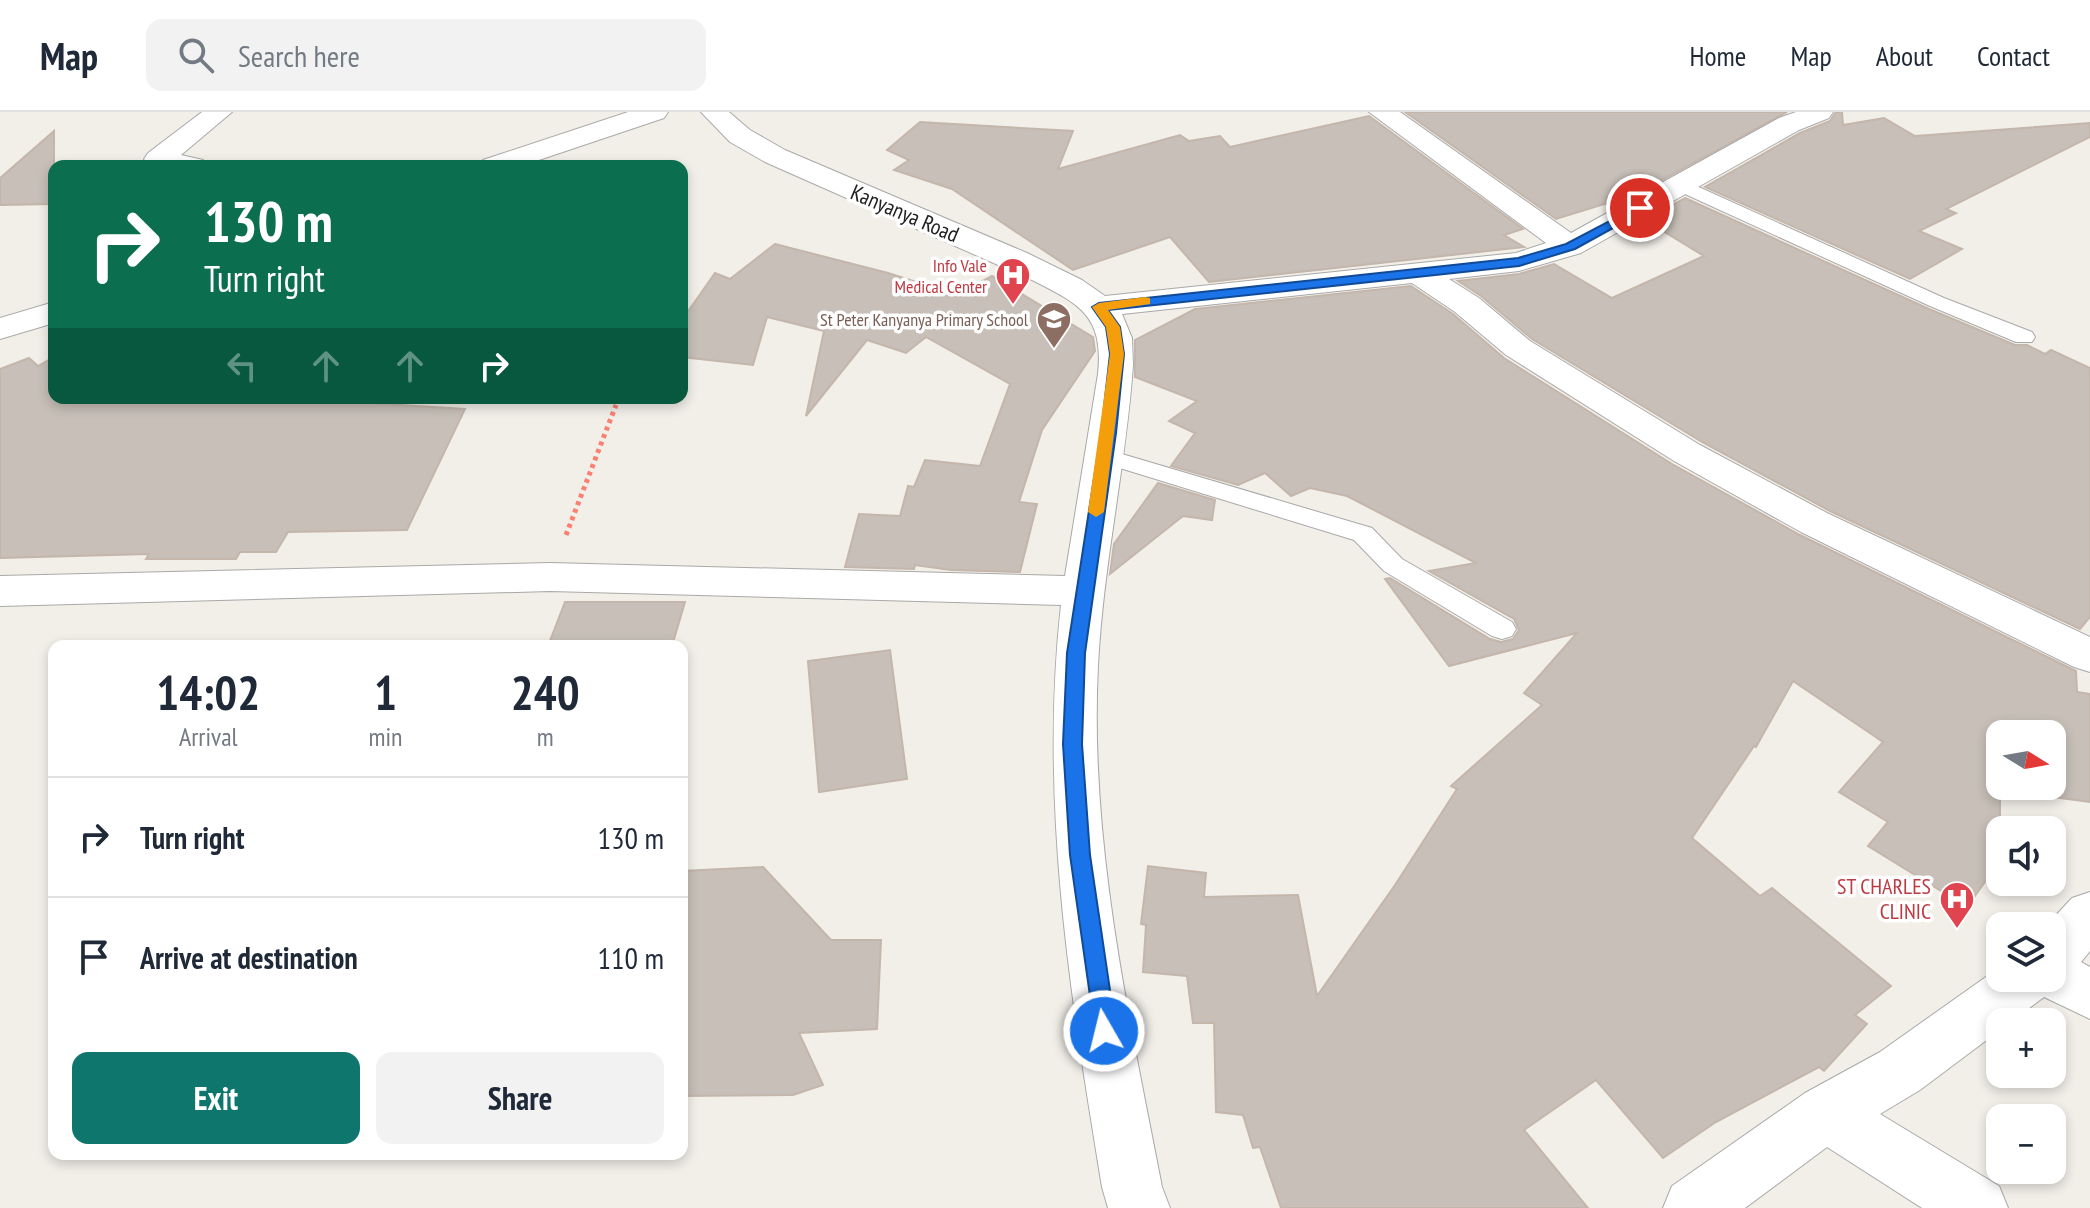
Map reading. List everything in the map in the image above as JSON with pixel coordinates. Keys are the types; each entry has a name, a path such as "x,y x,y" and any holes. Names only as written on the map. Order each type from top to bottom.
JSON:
{"street":[{"path":"163,160 158,159 219,112"},
{"path":"511,160 655,112"},
{"name":"Kanyanya Road","path":"714,112 739,136 802,169 1050,276 1099,307"},
{"path":"1382,112 1570,246"},
{"path":"1139,1208 1132,1187 1104,1031 1080,855 1073,744 1076,653 1117,354 1113,327 1099,307 1519,262 1570,246 1789,124 1820,112"},
{"path":"1417,272 1467,305 1530,357 1687,453 1829,530 2090,656"},
{"path":"0,329 48,314"},
{"path":"0,591 550,577 1083,591"},
{"path":"2066,941 2090,914"},
{"path":"2066,981 2090,994"},
{"path":"1694,1208 1826,1113 1900,1071 2009,992"},
{"path":"1826,1113 1977,1208"}],"lane":[{"path":"1681,185 1937,302 2024,337"},
{"path":"1105,456 1363,534 1393,565 1502,629"}],"path":[{"path":"550,577 616,405"}],"building":[{"path":"1405,112 1787,112 1618,204 1614,201 1556,219"},
{"path":"1836,112 1842,112 1843,125 1884,118 1915,136 2090,123 2090,137 1946,209 1956,213 1919,231 1962,249 1910,279 1705,187 1800,133 1830,121"},
{"path":"1369,116 1523,229 1504,235 1524,247 1209,282 1170,237 1073,270 952,189 894,170 909,160 887,150 920,122 1073,131 1058,169 1180,135 1189,141 1220,136 1230,147"},
{"path":"54,131 54,160 48,160 48,204 0,205 0,178"},
{"path":"1685,198 1929,309 2015,345 2027,345 2045,354 2051,350 2090,368 2090,617 2080,629 1830,511 1702,442 1532,339 1458,281 1519,274 1554,264 1612,298 1704,256 1645,220"},
{"path":"775,244 888,273 957,295 992,276 1093,337 1095,351 1042,430 1019,502 1037,504 1020,572 951,570 915,565 914,569 845,567 859,514 900,516 908,486 914,487 925,460 980,466 1010,384 926,337 906,353 867,340 806,416 824,331 767,317 753,365 688,358 688,311 715,273 730,279"},
{"path":"1411,286 1453,314 1504,358 1672,464 1800,535 2076,671 2077,692 2090,694 2090,802 2066,799 2066,720 1986,720 1986,800 2000,800 2000,816 1986,816 1986,881 1967,907 1868,846 1888,822 1839,792 1883,742 1793,681 1756,747 1692,838 1760,896 1772,888 1891,986 1855,1015 1867,1024 1824,1071 1819,1067 1716,1122 1663,1158 1596,1080 1524,1130 1588,1208 1281,1208 1260,1147 1253,1148 1243,1115 1216,1112 1214,1023 1193,1023 1187,976 1143,972 1146,925 1141,924 1148,866 1206,873 1204,897 1298,895 1317,996 1395,885 1457,789 1451,786 1542,705 1524,693 1577,633 1449,666 1385,579 1390,578 1490,639 1501,642 1513,639 1519,630 1514,619 1429,571 1476,563 1347,496 1310,488 1291,496 1265,473 1238,485 1171,466 1195,433 1169,421 1197,401 1135,377 1135,340 1195,309"},
{"path":"29,358 38,366 48,360 48,404 384,404 465,409 407,530 288,532 276,552 240,552 236,559 146,559 149,554 0,558 0,369"},
{"path":"1158,483 1215,500 1212,520 1183,516 1110,574 1114,544"},
{"path":"565,602 685,602 674,640 550,640"},
{"path":"890,650 907,779 819,792 808,661"},
{"path":"763,867 831,940 881,940 877,1029 799,1033 823,1085 793,1095 688,1096 688,871"}],"slow traffic":[{"path":"1096,512 1109,433 1117,354 1113,327 1099,307 1145,301"}],"place":[{"name":"Info Vale Medical Center","path":"1013,306"},
{"name":"St Peter Kanyanya Primary School","path":"1054,350"},
{"name":"ST CHARLES CLINIC","path":"1957,930"}],"route":[{"path":"1104,1031 1080,855 1073,744 1076,653 1109,433 1117,354 1113,327 1099,307 1519,262 1547,256 1570,246 1640,208"}]}
